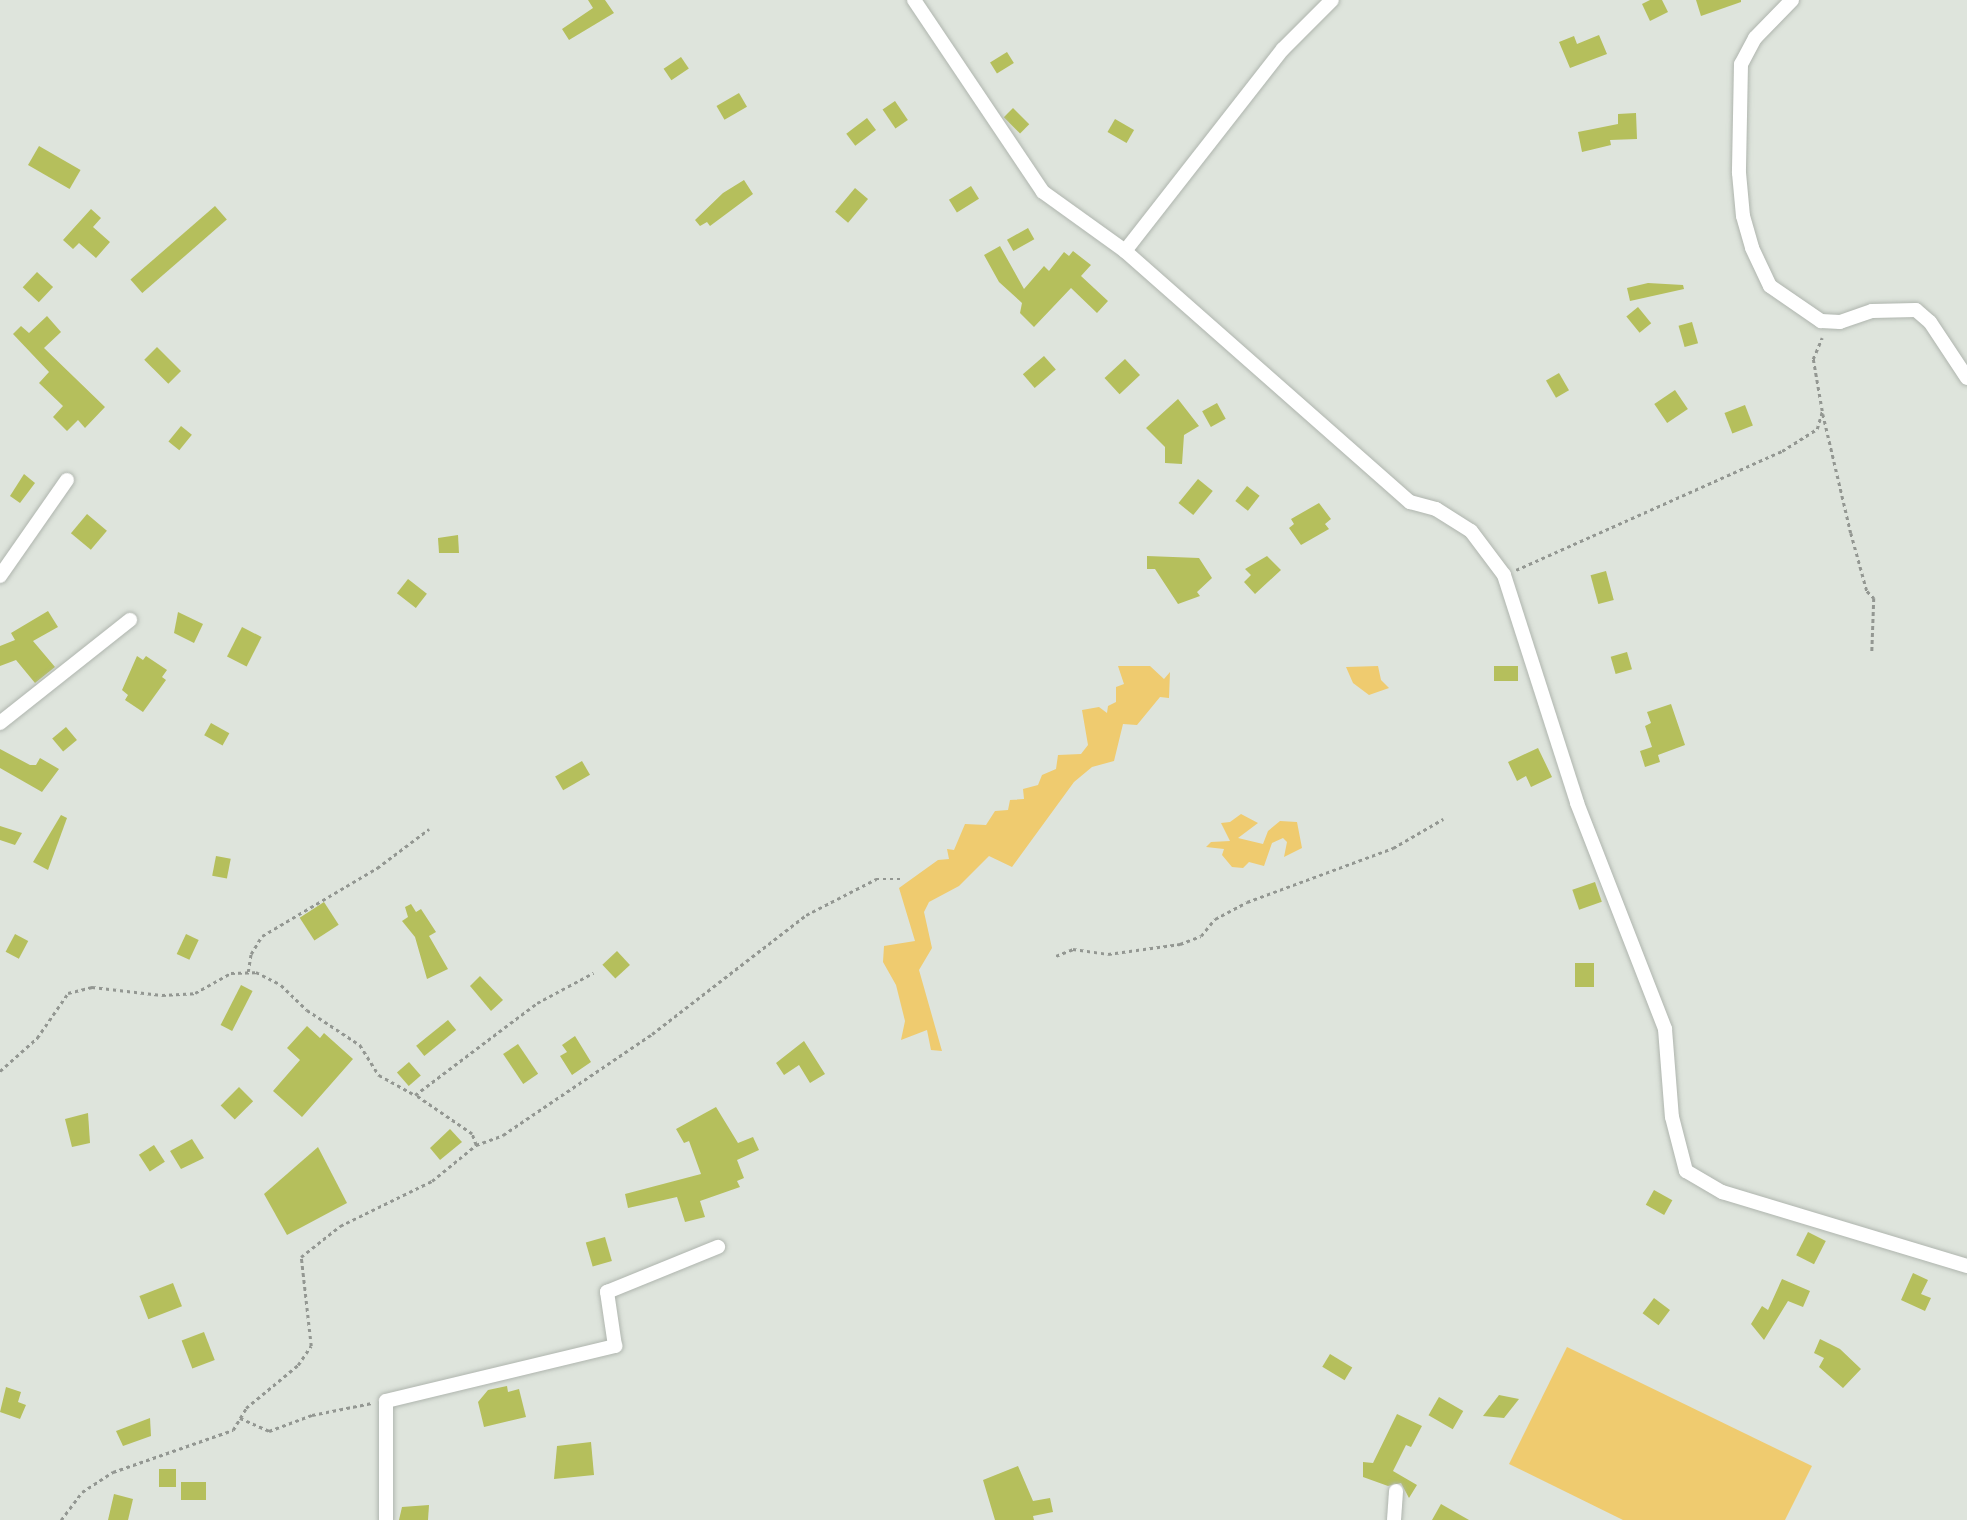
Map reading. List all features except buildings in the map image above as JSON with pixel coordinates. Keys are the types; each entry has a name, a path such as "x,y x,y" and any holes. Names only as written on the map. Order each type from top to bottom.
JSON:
{"street":[{"path":"914,0 1043,192 1125,251 1410,502 1436,509 1471,531 1504,575 1577,803 1665,1029 1672,1117 1686,1171 1722,1192 1967,1266"},
{"path":"1125,251 1275,59 1332,0"},
{"path":"1792,0 1755,38 1741,64 1743,216 1770,286 1800,311 1821,321 1840,322 1872,311 1916,310 1967,377"},
{"path":"0,576 66,480"},
{"path":"0,723 130,620"},
{"path":"386,1520 386,1401 615,1346 607,1292 718,1247"},
{"path":"1394,1520 1396,1491"}],"path":[{"path":"1840,322 1822,338 1813,359 1822,411 1848,520 1867,591 1874,598 1872,652"},
{"path":"1504,575 1782,451 1817,429 1822,411"},
{"path":"1056,956 1073,949 1108,954 1180,944 1201,936 1215,919 1266,893 1393,848 1443,819"},
{"path":"248,972 251,954 262,936 377,868 429,829"},
{"path":"61,1520 82,1493 113,1472 206,1442 233,1430 246,1408 281,1383 311,1346 302,1257 340,1226 432,1181 476,1145 503,1135 652,1034 806,915 876,878 902,879"},
{"path":"0,1070 37,1038 68,993 92,987 162,995 195,993 231,973 248,972 281,985 307,1010 360,1045 379,1075 415,1095 472,1134 476,1145"},
{"path":"415,1095 537,1003 593,973"},
{"path":"240,1418 269,1431 312,1415 386,1401"}],"shaded area":[{"path":"1118,666 1150,666 1164,679 1170,672 1169,698 1160,697 1137,725 1123,724 1114,761 1092,767 1074,782 1012,867 989,856 959,886 929,902 924,912 932,948 919,970 942,1051 931,1050 927,1030 901,1040 905,1021 896,985 883,962 884,946 915,941 899,888 938,860 949,859 947,849 954,850 965,824 986,825 995,811 1008,810 1010,800 1024,799 1023,789 1038,785 1042,775 1056,769 1058,755 1081,754 1088,745 1082,710 1099,707 1107,713 1108,706 1116,702 1116,687 1124,684"},
{"path":"1378,666 1381,680 1389,688 1369,695 1353,683 1346,667"},
{"path":"1241,814 1258,823 1238,838 1263,844 1268,831 1280,821 1297,822 1302,848 1284,857 1287,842 1283,838 1272,843 1264,866 1249,862 1243,868 1232,867 1222,855 1224,849 1206,847 1211,842 1230,841 1221,823 1230,822"},
{"path":"1567,1347 1812,1466 1785,1520 1623,1520 1509,1464"}]}
